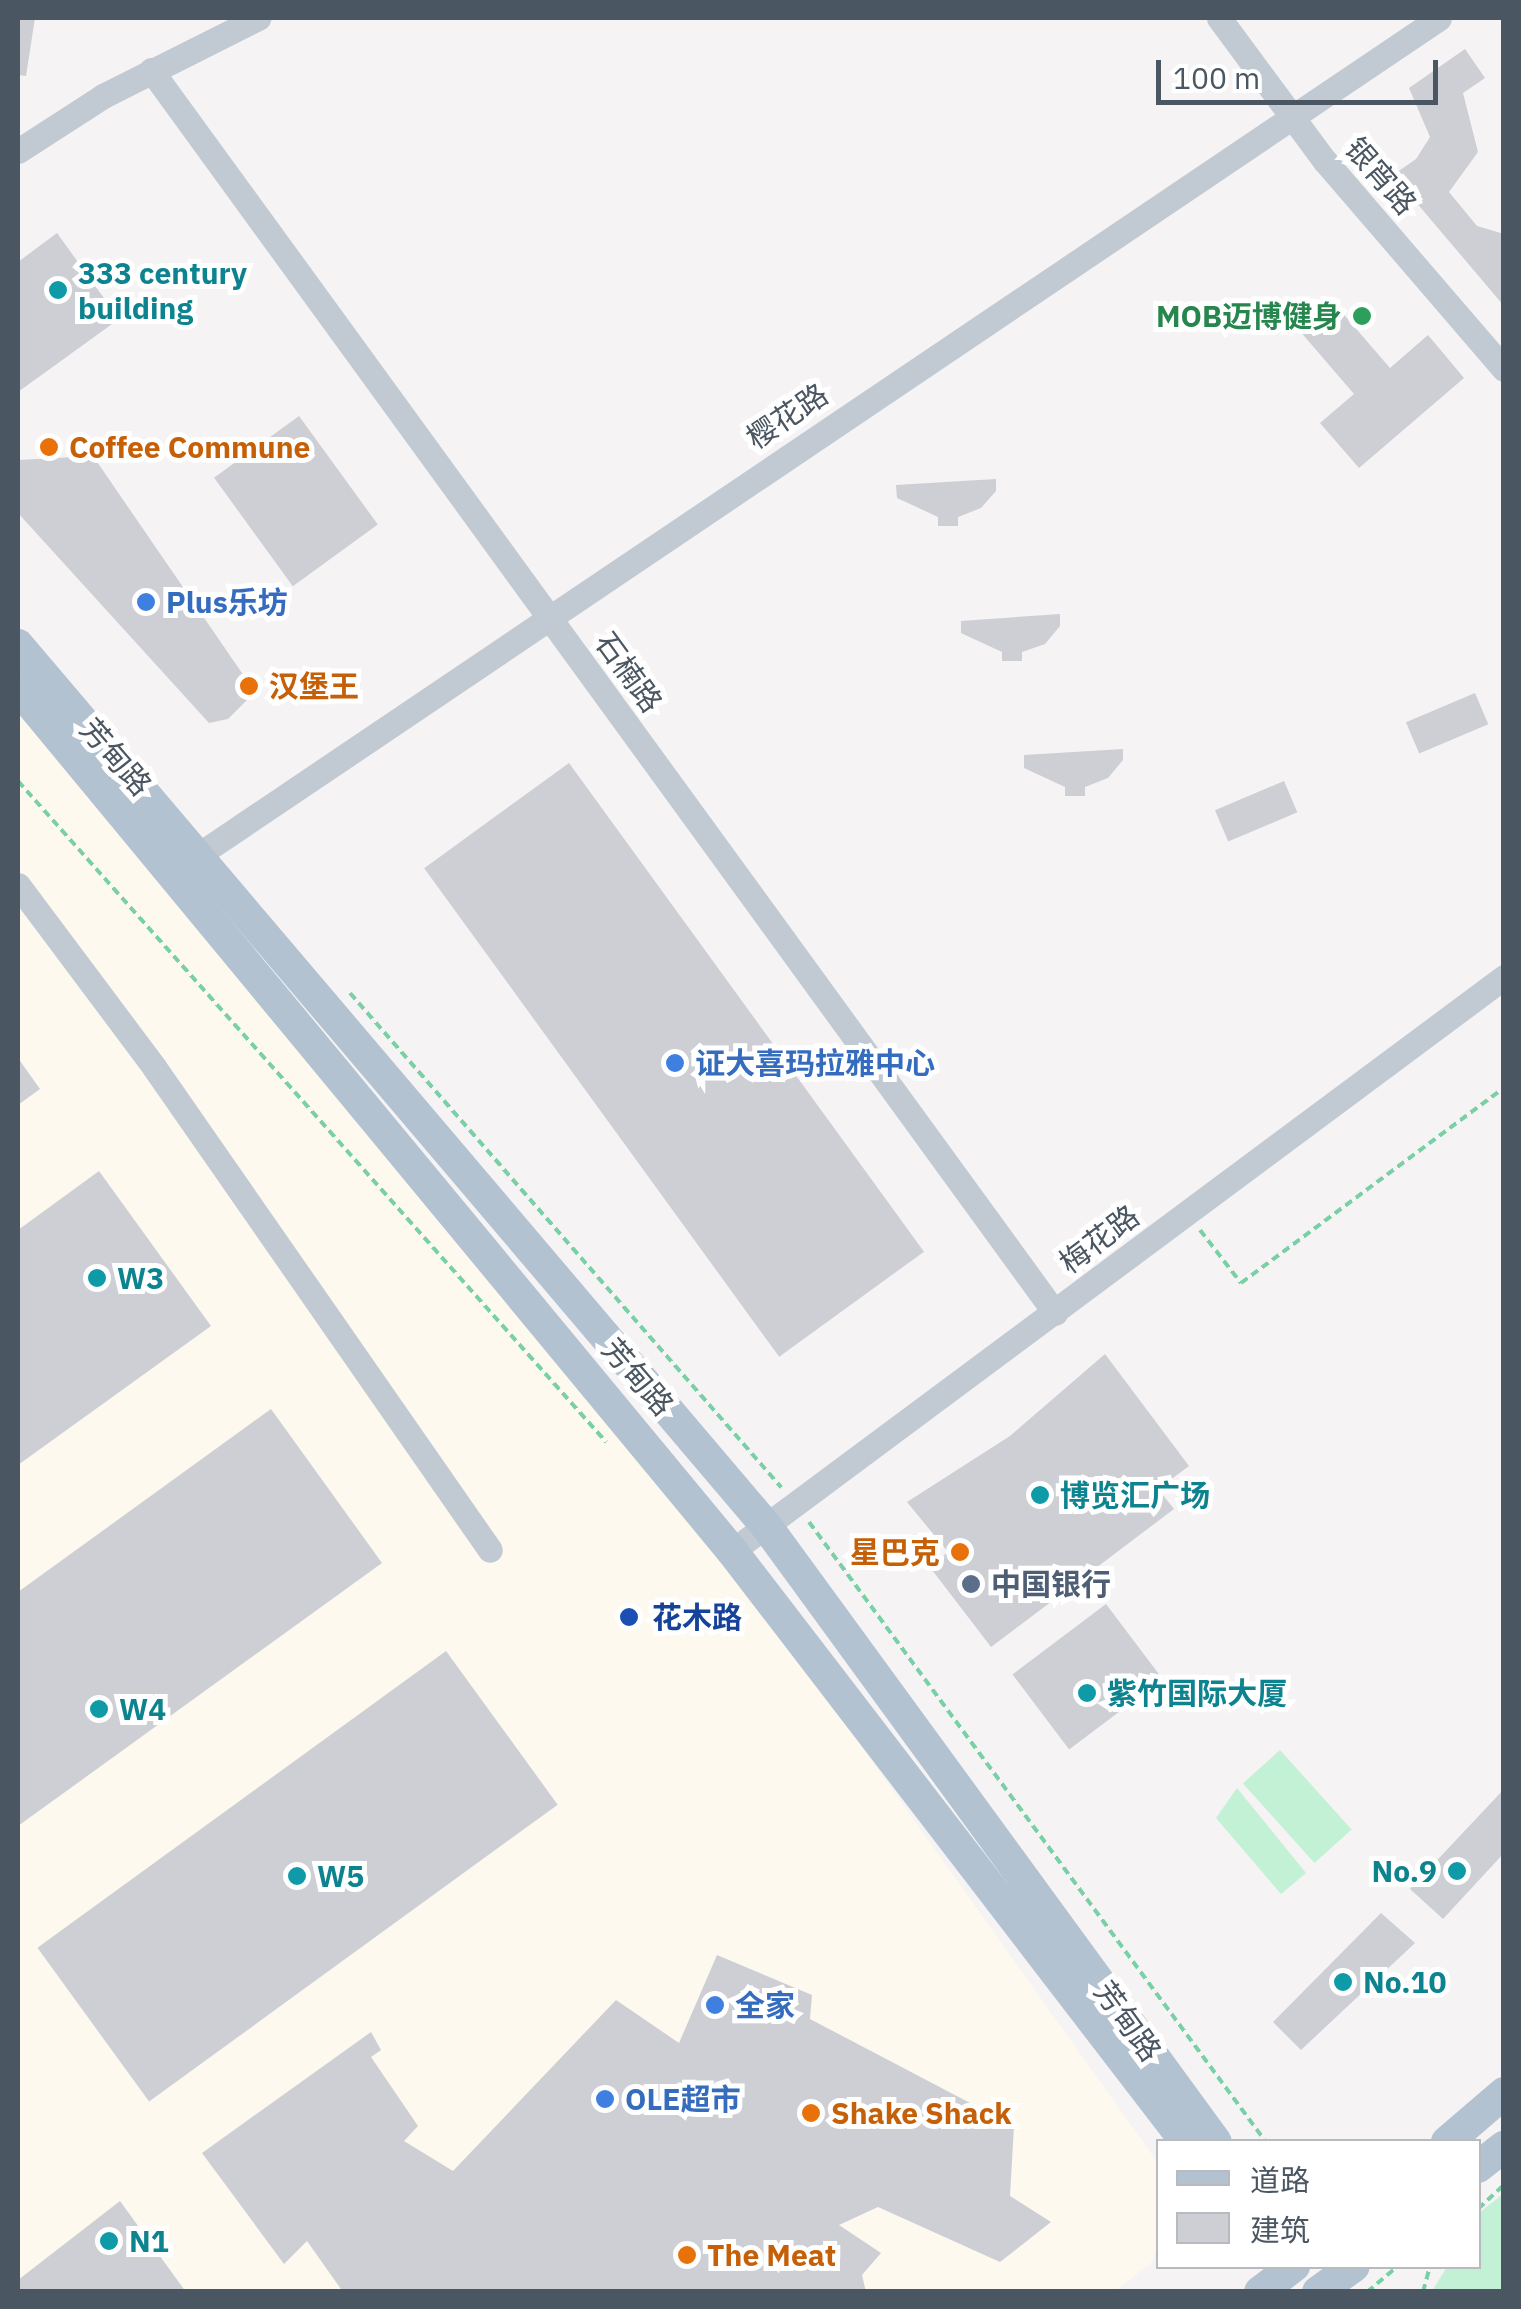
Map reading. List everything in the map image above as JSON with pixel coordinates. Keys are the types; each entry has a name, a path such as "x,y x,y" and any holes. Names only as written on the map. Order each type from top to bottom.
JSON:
{"main road":[{"name":"芳甸路","path":"18,646 732,1552 1184,2139"},
{"name":"芳甸路","path":"18,688 186,862 767,1527 1214,2139"},
{"path":"1451,2139 1504,2092"},
{"path":"1481,2165 1504,2147"},
{"path":"1298,2281 1343,2269"}],"street":[{"path":"18,151 151,70 258,18"},
{"name":"银宵路","path":"1219,18 1290,118 1504,368"},
{"name":"樱花路","path":"186,862 1439,18"},
{"name":"石楠路","path":"151,70 1055,1313"},
{"path":"18,885 154,1067 490,1550"},
{"name":"梅花路","path":"732,1552 1504,977"}],"path":[{"path":"18,782 606,1442"},
{"path":"1188,1213 1240,1284 1504,1088"},
{"path":"1481,2205 1504,2185"},
{"path":"1367,2292 1394,2269"}],"shaded area":[{"path":"18,704 391,1138 820,1688 1156,2160 1156,2249 1152,2262 1115,2291 18,2291"}],"green space":[{"path":"1280,1750 1352,1830 1314,1863 1243,1783"},
{"path":"1237,1788 1306,1873 1281,1894 1216,1818"},
{"path":"1503,2194 1503,2291 1432,2291 1446,2269 1481,2269 1481,2211"}],"building":[{"path":"18,18 35,18 26,76 18,75"},
{"path":"1465,49 1485,78 1463,93 1478,152 1449,192 1477,226 1504,234 1504,306 1393,175 1416,159 1430,137 1409,88"},
{"name":"333 century building","path":"57,233 119,319 18,392 18,262"},
{"path":"1333,302 1390,368 1428,335 1464,378 1359,468 1320,423 1354,394 1299,330"},
{"path":"299,416 378,524 293,586 214,478"},
{"name":"Plus乐坊","path":"93,456 255,692 228,719 209,723 18,513 18,460"},
{"path":"996,479 996,491 981,508 958,517 958,526 938,526 938,517 897,498 896,485"},
{"path":"1060,614 1060,626 1045,644 1022,652 1022,661 1002,661 1002,652 961,633 961,621"},
{"path":"1475,693 1488,724 1419,754 1406,722"},
{"path":"1123,749 1123,760 1108,778 1085,787 1085,796 1065,796 1065,787 1024,768 1024,755"},
{"name":"证大喜玛拉雅中心","path":"569,763 924,1252 779,1357 424,868"},
{"path":"1284,781 1297,812 1228,842 1215,810"},
{"path":"18,1058 40,1089 18,1105"},
{"name":"W3","path":"99,1171 211,1326 18,1465 18,1230"},
{"name":"博览汇广场","path":"1105,1354 1189,1466 1158,1489 1174,1509 991,1647 929,1566 948,1552 907,1502 1010,1436"},
{"name":"W4","path":"271,1409 382,1563 18,1826 18,1592"},
{"name":"紫竹国际大厦","path":"1106,1604 1163,1679 1069,1749 1013,1674"},
{"name":"W5","path":"446,1651 558,1805 149,2102 37,1948"},
{"name":"No.9","path":"1504,1789 1504,1853 1443,1919 1410,1889"},
{"name":"No.10","path":"1381,1913 1415,1943 1301,2050 1273,2022"},
{"path":"717,1955 812,1995 810,2019 1014,2126 1010,2196 1051,2222 1000,2262 878,2207 839,2225 881,2253 862,2275 866,2292 343,2292 307,2241 284,2264 202,2153 371,2032 381,2050 371,2057 418,2126 404,2141 453,2171 616,2000 679,2043"},
{"name":"N1","path":"120,2201 186,2292 18,2292 18,2280"}],"place":[{"name":"333 century building","path":"58,290"},
{"name":"MOB迈博健身","path":"1362,316"},
{"name":"Coffee Commune","path":"49,447"},
{"name":"Plus乐坊","path":"146,602"},
{"name":"汉堡王","path":"249,686"},
{"name":"证大喜玛拉雅中心","path":"675,1063"},
{"name":"W3","path":"97,1278"},
{"name":"博览汇广场","path":"1040,1495"},
{"name":"星巴克","path":"960,1552"},
{"name":"中国银行","path":"971,1584"},
{"name":"花木路","path":"629,1617"},
{"name":"紫竹国际大厦","path":"1087,1693"},
{"name":"W4","path":"99,1709"},
{"name":"No.9","path":"1457,1871"},
{"name":"W5","path":"297,1876"},
{"name":"No.10","path":"1343,1982"},
{"name":"全家","path":"715,2005"},
{"name":"OLE超市","path":"605,2099"},
{"name":"Shake Shack","path":"811,2113"},
{"name":"N1","path":"109,2241"},
{"name":"The Meat","path":"687,2255"}]}
